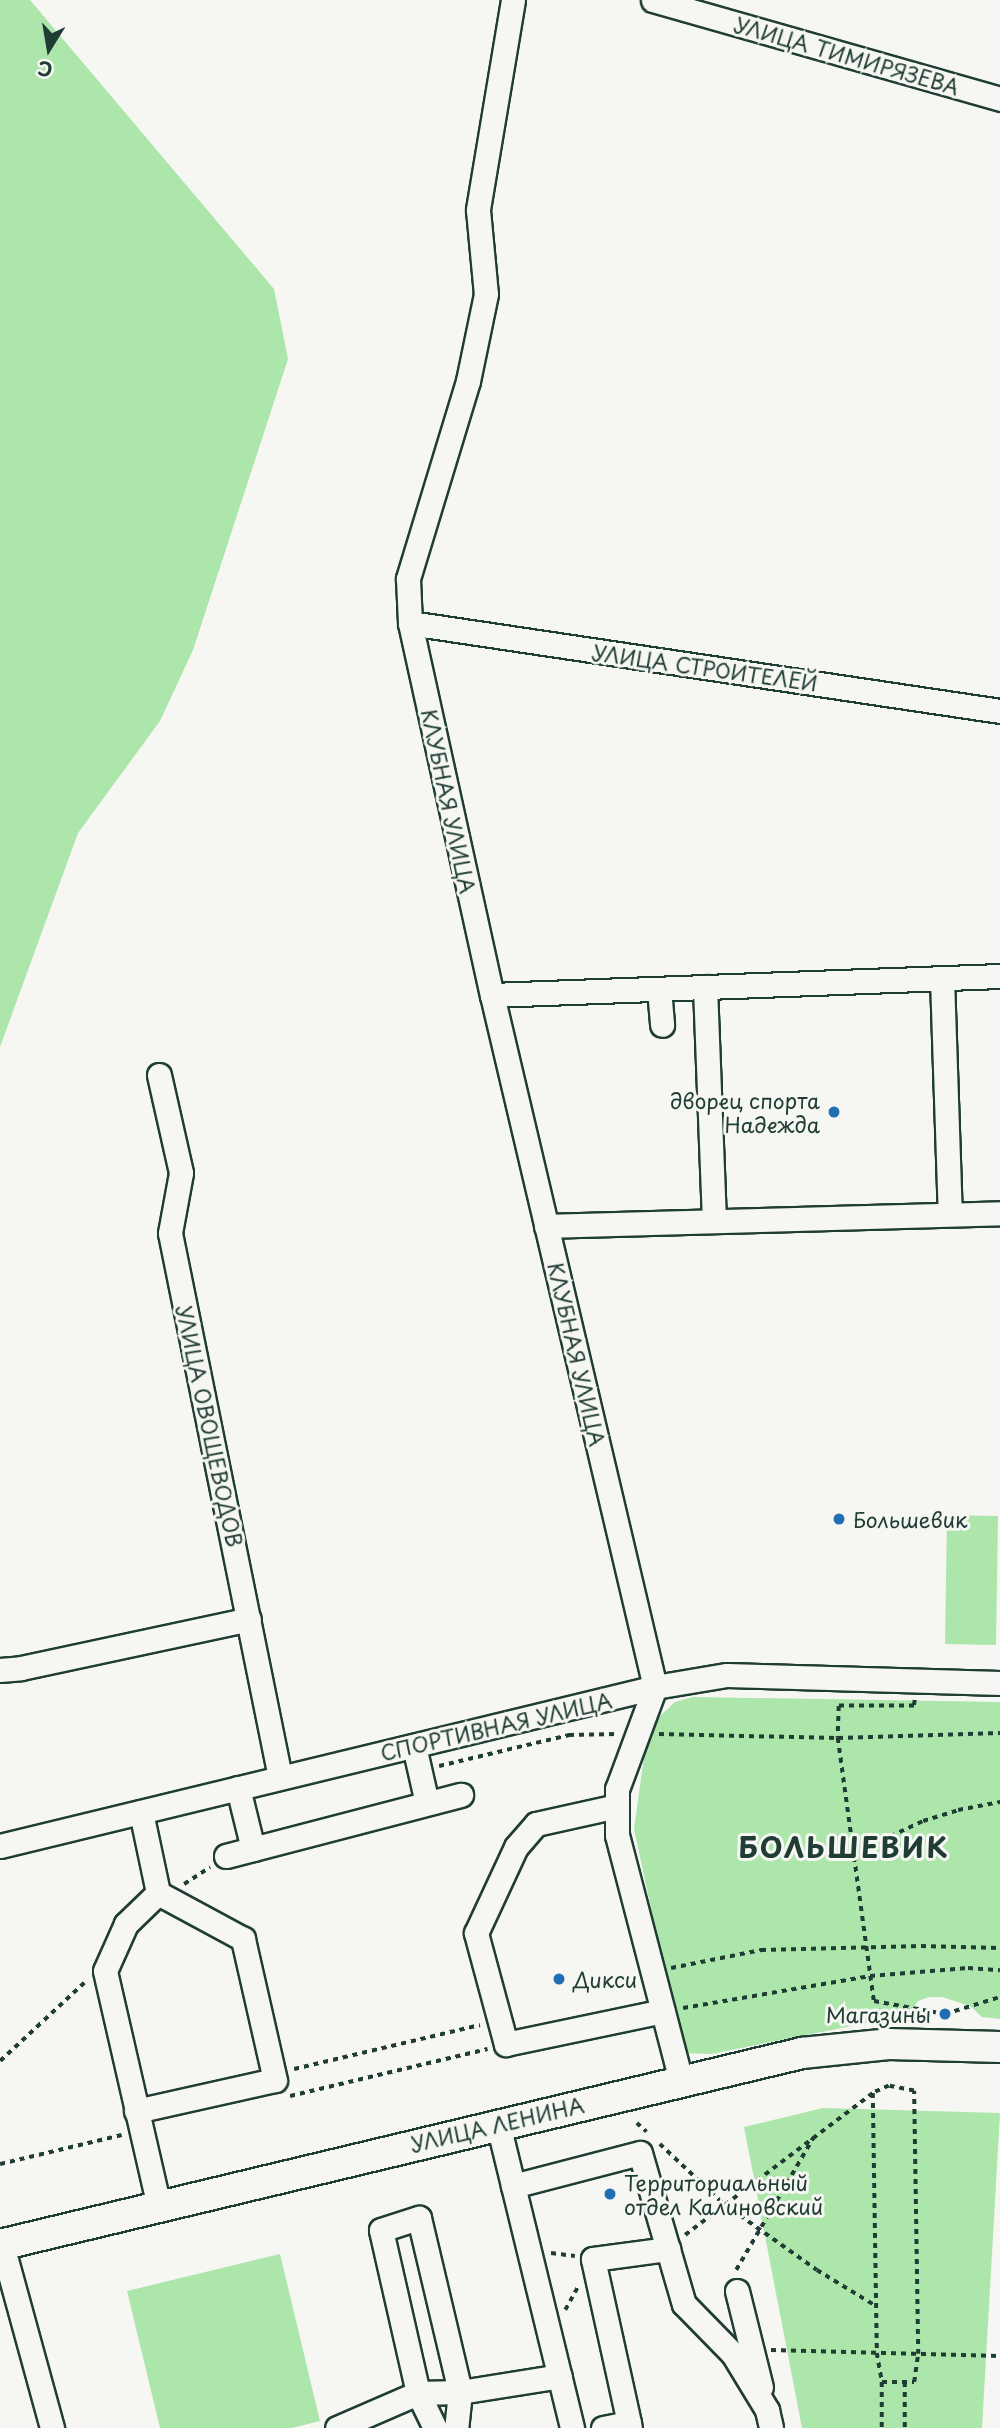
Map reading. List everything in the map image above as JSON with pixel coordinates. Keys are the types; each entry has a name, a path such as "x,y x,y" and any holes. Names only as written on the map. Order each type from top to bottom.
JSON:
{"main road":[{"name":"УЛИЦА ЛЕНИНА","path":"1,2245 802,2053 889,2044 1000,2047"}],"street":[{"name":"КЛУБНАЯ УЛИЦА","path":"513,0 478,211 485,294 468,381 408,579 410,623 492,995 655,1687"},
{"name":"УЛИЦА ТИМИРЯЗЕВА","path":"653,0 1000,99"},
{"name":"УЛИЦА СТРОИТЕЛЕЙ","path":"410,623 1000,711"},
{"path":"492,995 1000,976"},
{"path":"942,978 950,1214"},
{"path":"705,987 715,1221"},
{"path":"659,989 662,1025"},
{"name":"УЛИЦА ОВОЩЕВОДОВ","path":"159,1075 181,1173 170,1233 280,1777"},
{"path":"546,1226 623,1214 715,1221 1000,1213"},
{"path":"0,1670 21,1668 250,1619"},
{"name":"СПОРТИВНАЯ УЛИЦА","path":"0,1846 655,1687 727,1675 1000,1683"},
{"path":"655,1687 617,1788 617,1835 681,2080"},
{"path":"414,1745 427,1803"},
{"path":"238,1788 253,1849"},
{"path":"226,1856 461,1795"},
{"path":"617,1806 536,1824 516,1847 476,1933 506,2044 663,2011"},
{"path":"136,2111 275,2080 243,1940 158,1893 141,1812"},
{"path":"158,1893 126,1924 105,1970 159,2206"},
{"path":"498,2124 572,2428"},
{"path":"513,2186 640,2153 684,2304 733,2354 769,2419"},
{"path":"435,2428 418,2393 381,2230 419,2218 460,2392 456,2428"},
{"path":"1,2245 52,2428"},
{"path":"603,2428 630,2425 593,2259 668,2249"},
{"path":"736,2282 769,2419"},
{"path":"337,2428 418,2393 460,2392 560,2376"}],"path":[{"path":"915,1680 915,1706 839,1706 838,1738 874,2001 945,2014 1000,1997"},
{"path":"420,1771 569,1735 838,1738 1000,1733"},
{"path":"854,1853 923,1821 958,1810 1000,1802"},
{"path":"654,1971 761,1950 921,1946 1000,1948"},
{"path":"663,2011 870,1976 968,1968 1000,1970"},
{"path":"273,2074 499,2020"},
{"path":"668,2249 873,2093 889,2086 914,2091 918,2354 914,2382 882,2382"},
{"path":"873,2093 877,2353 882,2382 882,2428"},
{"path":"637,2123 724,2204 876,2306"},
{"path":"736,2282 759,2229 814,2136"},
{"path":"529,2249 593,2259 550,2337"},
{"path":"752,2350 1000,2356"},
{"path":"905,2382 905,2428"}],"green space":[{"path":"0,0 30,0 274,289 288,359 193,650 160,721 78,833 0,1047"},
{"path":"947,1515 998,1516 996,1645 945,1644"},
{"path":"693,1697 1000,1702 1000,2019 982,2017 970,2006 942,1997 929,1997 918,2001 905,2019 877,2021 711,2054 682,2053 634,1829 644,1757 659,1717 675,1702"},
{"path":"823,2108 1000,2113 982,2428 802,2428 744,2127"},
{"path":"280,2254 320,2421 292,2428 160,2428 127,2291"}],"place":[{"name":"дворец спорта Надежда","path":"834,1112"},
{"name":"Большевик","path":"839,1519"},
{"name":"Дикси","path":"559,1979"},
{"name":"Магазины","path":"945,2014"},
{"name":"Территориальный отдел Калиновский","path":"610,2194"}],"district":[{"name":"БОЛЬШЕВИК","path":"844,1847"}]}
